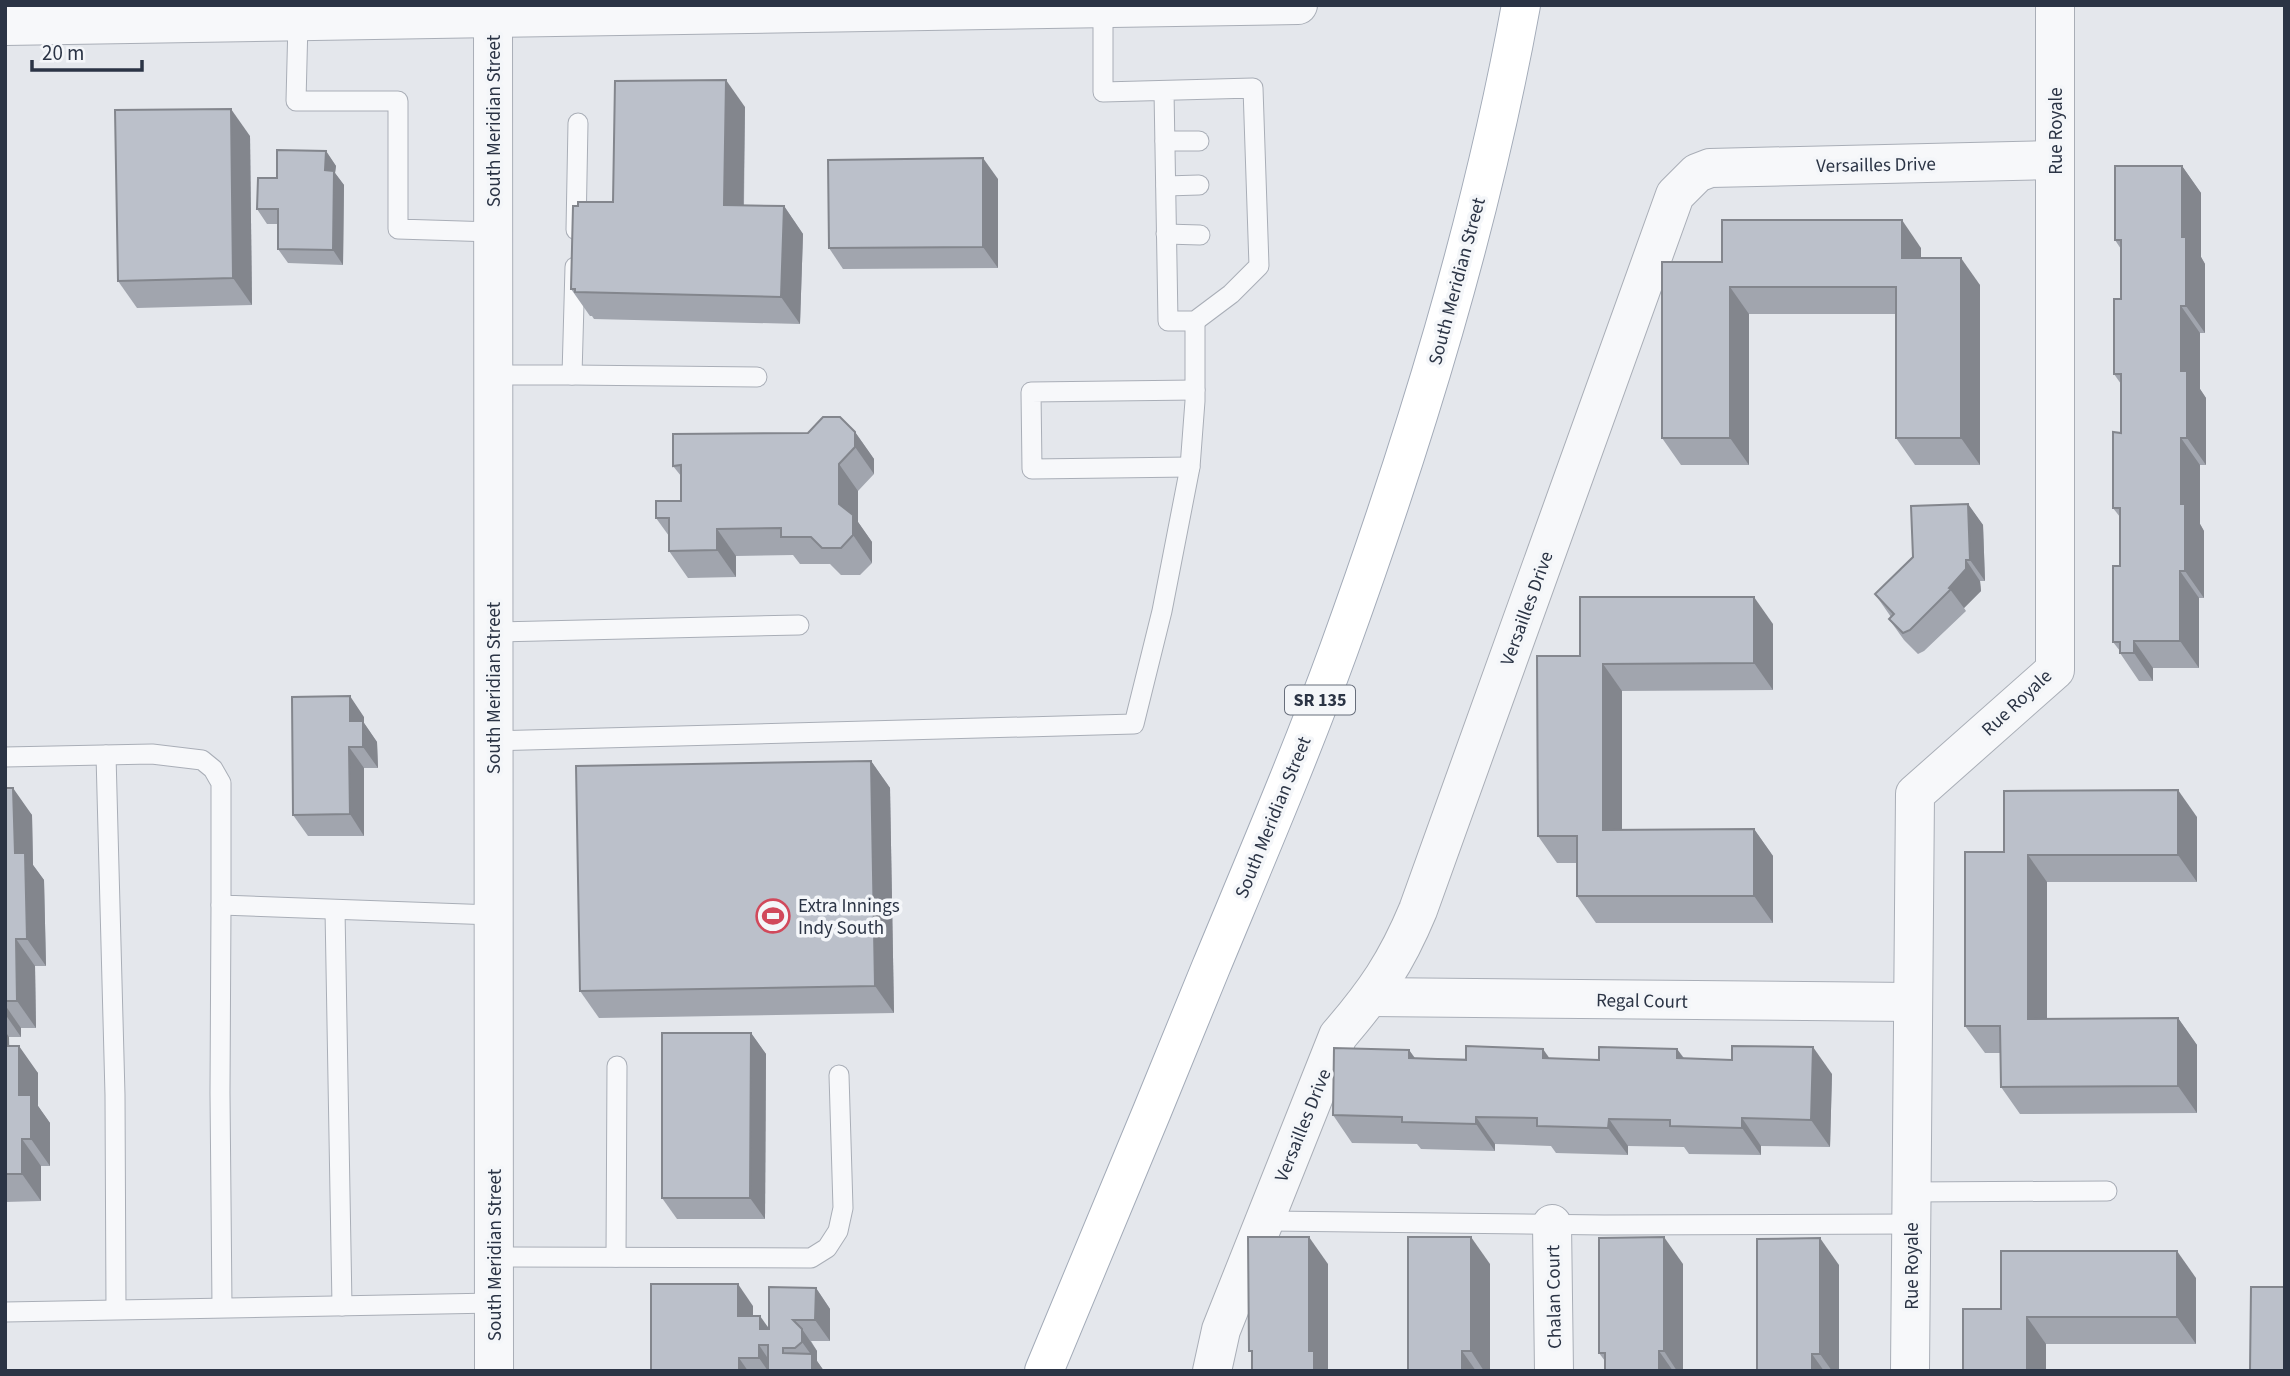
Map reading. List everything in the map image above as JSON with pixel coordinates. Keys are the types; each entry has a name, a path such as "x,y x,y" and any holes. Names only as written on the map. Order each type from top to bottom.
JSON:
{"main road":[{"name":"South Meridian Street","path":"1045,1371 1289,777 1368,570 1411,439 1455,287 1497,125 1521,5"}],"street":[{"path":"5,26 298,22 491,12 1103,9 1298,5"},
{"name":"Rue Royale","path":"1910,1371 1915,794 2055,670 2054,5"},
{"name":"South Meridian Street","path":"491,12 494,1371"},
{"name":"Versailles Drive","path":"1212,1371 1221,1330 1338,1036 1371,997 1396,959 1418,910 1675,195 1697,173 1710,168 2054,160"},
{"name":"Regal Court","path":"1371,997 1913,1002"},
{"name":"Chalan Court","path":"1552,1224 1554,1371"}],"lane":[{"path":"1103,9 1103,92 1253,88 1247,140 1248,235 1259,266 1231,294 1195,321 1168,321 1164,91"},
{"path":"298,22 296,101 398,101 398,229 492,232"},
{"path":"572,375 579,123"},
{"path":"1165,141 1199,141"},
{"path":"1166,186 1199,185"},
{"path":"1166,234 1199,235"},
{"path":"494,741 1134,724 1162,611 1190,467 1195,390 1195,321"},
{"path":"493,375 757,377"},
{"path":"1190,467 1032,469 1031,392 1195,390"},
{"path":"493,632 799,625"},
{"path":"5,757 152,754 202,760 214,769 221,783 222,1307"},
{"path":"106,755 115,1095 116,1309"},
{"path":"220,905 494,915"},
{"path":"335,910 342,1306"},
{"path":"616,1257 617,1066"},
{"path":"494,1257 811,1258 827,1248 838,1231 843,1208 839,1075"},
{"path":"1264,1221 1552,1224 1911,1208 2107,1191"},
{"path":"5,1312 494,1303"}],"building":[{"path":"726,80 724,205 784,206 781,297 575,292 575,289 571,289 573,206 578,206 578,202 613,202 615,81"},
{"path":"231,109 233,278 118,281 115,110"},
{"path":"277,150 326,151 325,170 334,171 333,250 278,249 278,209 257,209 258,178 277,178"},
{"path":"983,158 983,247 829,248 828,160"},
{"path":"2115,166 2182,166 2182,237 2186,237 2186,306 2181,306 2181,371 2187,371 2187,438 2181,438 2185,571 2180,571 2180,641 2134,641 2134,653 2120,653 2120,642 2113,642 2113,566 2120,566 2120,508 2113,508 2113,432 2121,433 2121,374 2114,374 2114,299 2121,299 2121,240 2115,240"},
{"path":"1722,220 1902,220 1902,258 1961,258 1961,438 1896,438 1896,287 1730,287 1730,438 1662,438 1662,262 1722,262"},
{"path":"823,417 840,417 855,432 855,447 839,464 839,504 853,515 853,535 841,548 822,548 811,537 781,537 781,528 717,529 717,550 669,551 669,518 656,518 656,501 681,501 681,465 673,466 673,434 808,433"},
{"path":"1968,504 1970,560 1966,560 1966,569 1949,588 1951,589 1910,630 1903,633 1889,619 1894,614 1875,594 1913,557 1911,506"},
{"path":"1580,597 1754,597 1754,663 1603,664 1603,830 1754,829 1754,896 1577,896 1577,836 1538,836 1537,656 1580,656"},
{"path":"350,696 350,721 363,721 363,747 349,747 350,814 293,815 292,697"},
{"path":"871,761 875,986 580,991 576,766"},
{"path":"5,788 13,788 15,853 25,853 27,939 16,939 17,1001 5,1001"},
{"path":"2178,790 2178,855 2028,855 2028,1019 2178,1018 2178,1086 2001,1087 2000,1026 1965,1026 1965,852 2004,852 2004,791"},
{"path":"662,1033 751,1033 750,1198 662,1198"},
{"path":"5,1046 19,1046 19,1095 31,1095 31,1139 22,1139 22,1174 5,1174"},
{"path":"1466,1046 1543,1049 1543,1058 1599,1060 1599,1047 1677,1049 1677,1058 1732,1060 1732,1046 1813,1047 1811,1120 1742,1118 1742,1128 1670,1126 1670,1120 1609,1119 1608,1128 1537,1126 1537,1118 1476,1117 1476,1124 1402,1122 1402,1117 1333,1115 1334,1048 1409,1050 1409,1058 1466,1060"},
{"path":"1248,1237 1309,1237 1309,1351 1314,1351 1314,1371 1252,1371 1252,1351 1249,1351"},
{"path":"1408,1237 1471,1237 1471,1351 1462,1351 1462,1371 1408,1371"},
{"path":"1664,1237 1664,1351 1659,1351 1659,1371 1605,1371 1605,1353 1599,1353 1599,1238"},
{"path":"1820,1238 1820,1354 1812,1354 1812,1371 1757,1371 1757,1239"},
{"path":"2001,1251 2177,1251 2177,1317 2027,1317 2027,1371 1963,1371 1963,1309 2001,1309"},
{"path":"651,1284 738,1284 738,1316 760,1316 760,1329 769,1329 769,1287 816,1288 815,1320 793,1320 802,1329 802,1342 795,1348 783,1348 783,1353 812,1354 812,1371 768,1371 768,1345 759,1345 759,1358 739,1358 739,1371 651,1371"},
{"path":"2251,1287 2285,1287 2285,1371 2250,1371"}],"place":[{"name":"Extra Innings Indy South","path":"773,916"}]}
